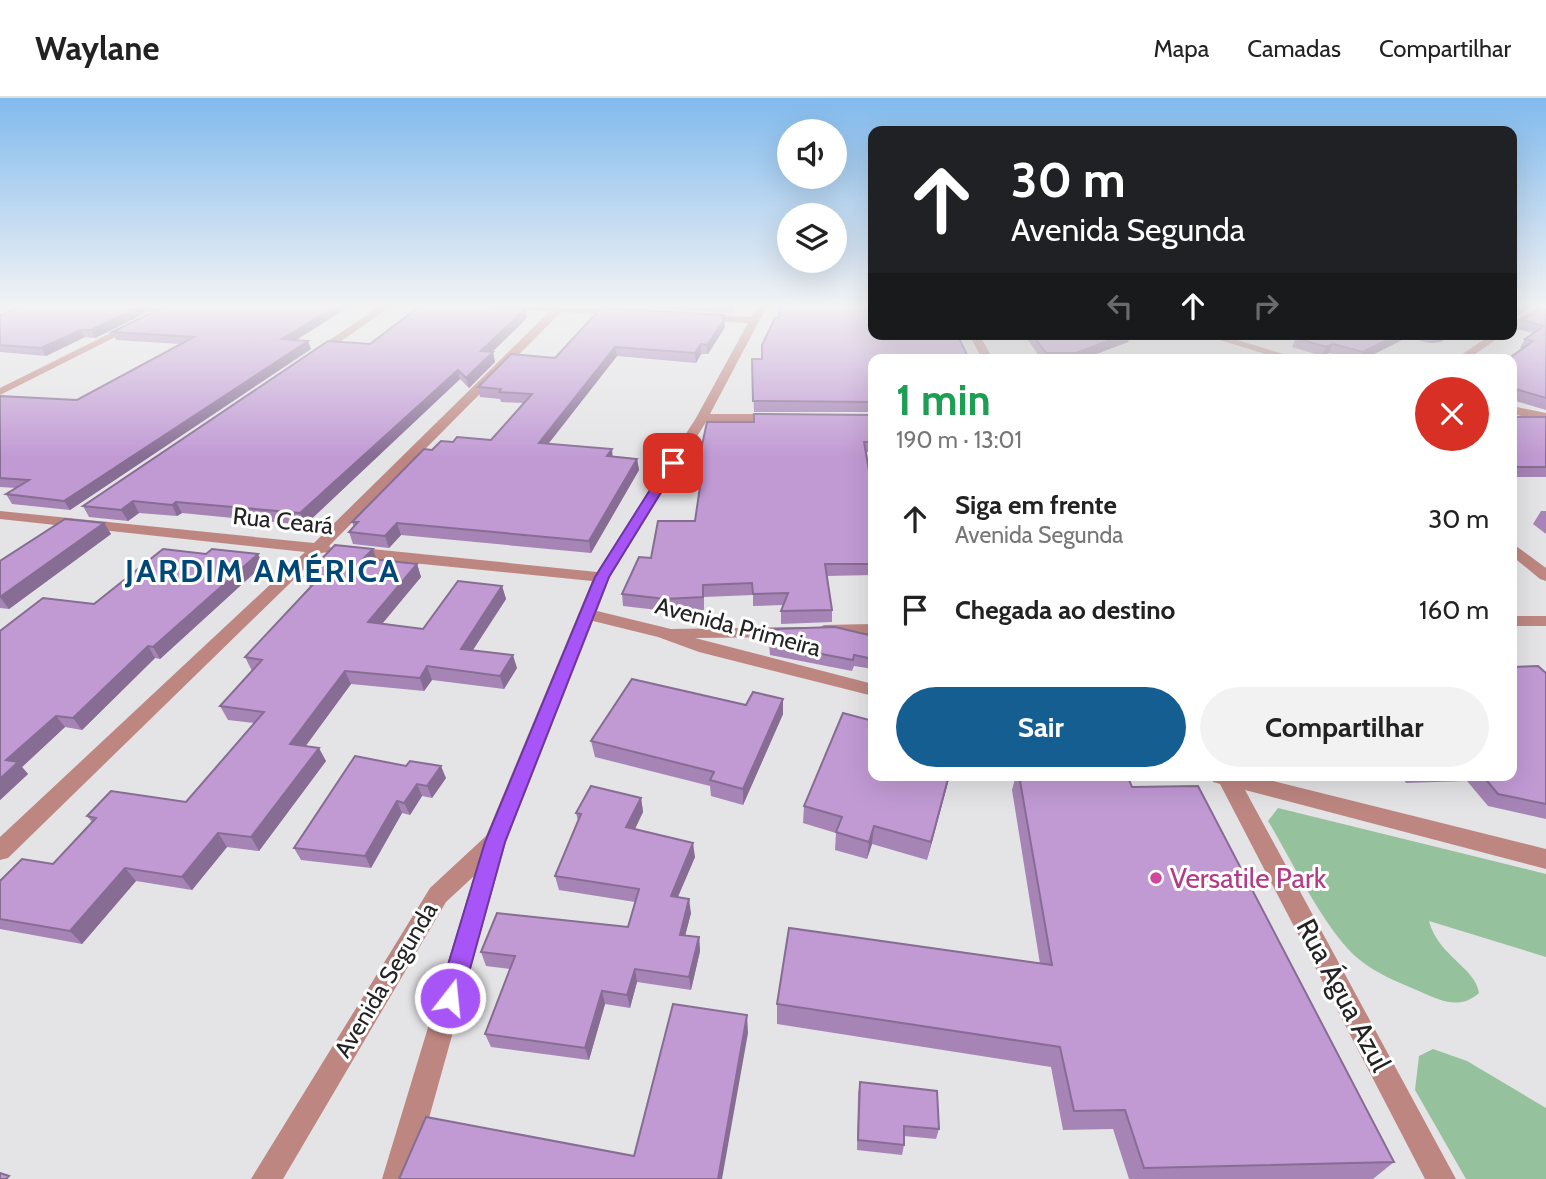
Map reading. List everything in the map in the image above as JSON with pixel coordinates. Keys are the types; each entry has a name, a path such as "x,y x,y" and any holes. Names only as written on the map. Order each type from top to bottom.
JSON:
{"street":[{"path":"0,392 71,356"},
{"path":"307,360 312,356"},
{"path":"0,851 318,548 510,356"},
{"name":"Avenida Segunda","path":"266,1179 438,895 495,842 602,577 702,418 734,356"},
{"path":"1517,411 1546,418"},
{"path":"702,418 794,418"},
{"path":"1517,419 1546,418"},
{"name":"Rua Ceará","path":"0,515 75,518 318,548 602,577"},
{"path":"46,537 75,518"},
{"path":"1517,552 1546,576"},
{"name":"Avenida Primeira","path":"588,614 663,633 705,648 868,689"},
{"path":"1517,621 1546,621"},
{"path":"663,633 868,629"},
{"name":"Rua Água Azul","path":"1227,781 1441,1179"},
{"path":"1243,781 1546,859"},
{"path":"397,1179 495,842"}],"green space":[{"path":"1278,808 1546,874 1546,957 1429,921 1440,944 1471,976 1479,993 1458,1003 1444,1001 1378,972 1362,962 1343,943 1308,892 1268,821"},
{"path":"1433,1049 1467,1061 1546,1108 1546,1179 1466,1179 1415,1090 1419,1056"}],"building":[{"path":"158,356 284,356 64,501 6,494 29,480 0,478 0,396 77,400"},
{"path":"305,356 488,356 466,378 458,370 300,513 176,502 172,505 133,501 121,510 83,506"},
{"path":"509,356 608,356 539,443 612,449 607,456 637,459 589,541 397,523 385,536 349,532 358,522 352,522 424,449 432,450 441,441 453,442 457,437 491,440 532,394 499,392 501,389 478,387"},
{"path":"762,356 868,356 868,402 753,401 752,359 762,359"},
{"path":"1517,356 1546,356 1546,398 1517,389"},
{"path":"754,414 868,415 868,442 864,442 868,465 868,564 825,564 832,610 781,611 788,593 753,594 752,583 703,585 703,597 665,599 622,594 639,557 651,558 658,521 695,521 702,473 696,473 707,422 754,422"},
{"path":"1517,417 1546,417 1546,467 1517,467"},
{"path":"65,519 104,523 0,597 0,561"},
{"path":"335,545 373,549 364,558 417,564 368,622 423,629 458,581 502,586 461,649 513,655 500,676 427,666 420,678 345,671 290,744 319,748 251,837 218,833 182,877 125,868 70,931 0,919 0,881 22,859 53,864 96,818 87,816 111,791 186,802 264,712 220,706 262,660 245,657 320,577 305,576"},
{"path":"163,549 206,554 212,549 258,554 153,647 148,646 73,718 56,716 6,760 18,762 0,779 0,631 43,598 94,604"},
{"path":"835,627 868,635 868,658 854,655 853,660 769,644 775,629"},
{"path":"1538,666 1546,673 1546,804 1498,794 1487,781 1517,781 1517,667"},
{"path":"632,679 746,705 753,692 783,699 743,789 710,780 714,772 591,741"},
{"path":"843,713 868,720 868,781 947,781 931,842 874,826 869,842 836,832 842,817 804,806"},
{"path":"355,756 406,766 410,761 441,766 427,786 417,784 404,803 397,801 365,856 294,848"},
{"path":"1020,781 1130,781 1132,787 1198,786 1394,1162 1144,1168 1125,1110 1074,1111 1060,1047 777,1004 789,928 1052,965"},
{"path":"591,786 641,798 626,827 693,843 671,896 689,899 680,935 699,937 689,977 635,969 627,995 602,991 585,1048 485,1034 515,956 481,952 497,913 628,927 639,889 555,876 581,814 576,813"},
{"path":"673,1004 747,1015 718,1179 399,1179 426,1117 634,1156"},
{"path":"860,1082 937,1091 939,1129 904,1126 904,1145 858,1140"},
{"path":"0,1173 9,1176 0,1179"}],"place":[{"name":"Versatile Park","path":"1156,878"}],"district":[{"name":"JARDIM AMÉRICA","path":"263,571"}],"route":[{"path":"450,998 495,842 602,577 673,463"}]}
